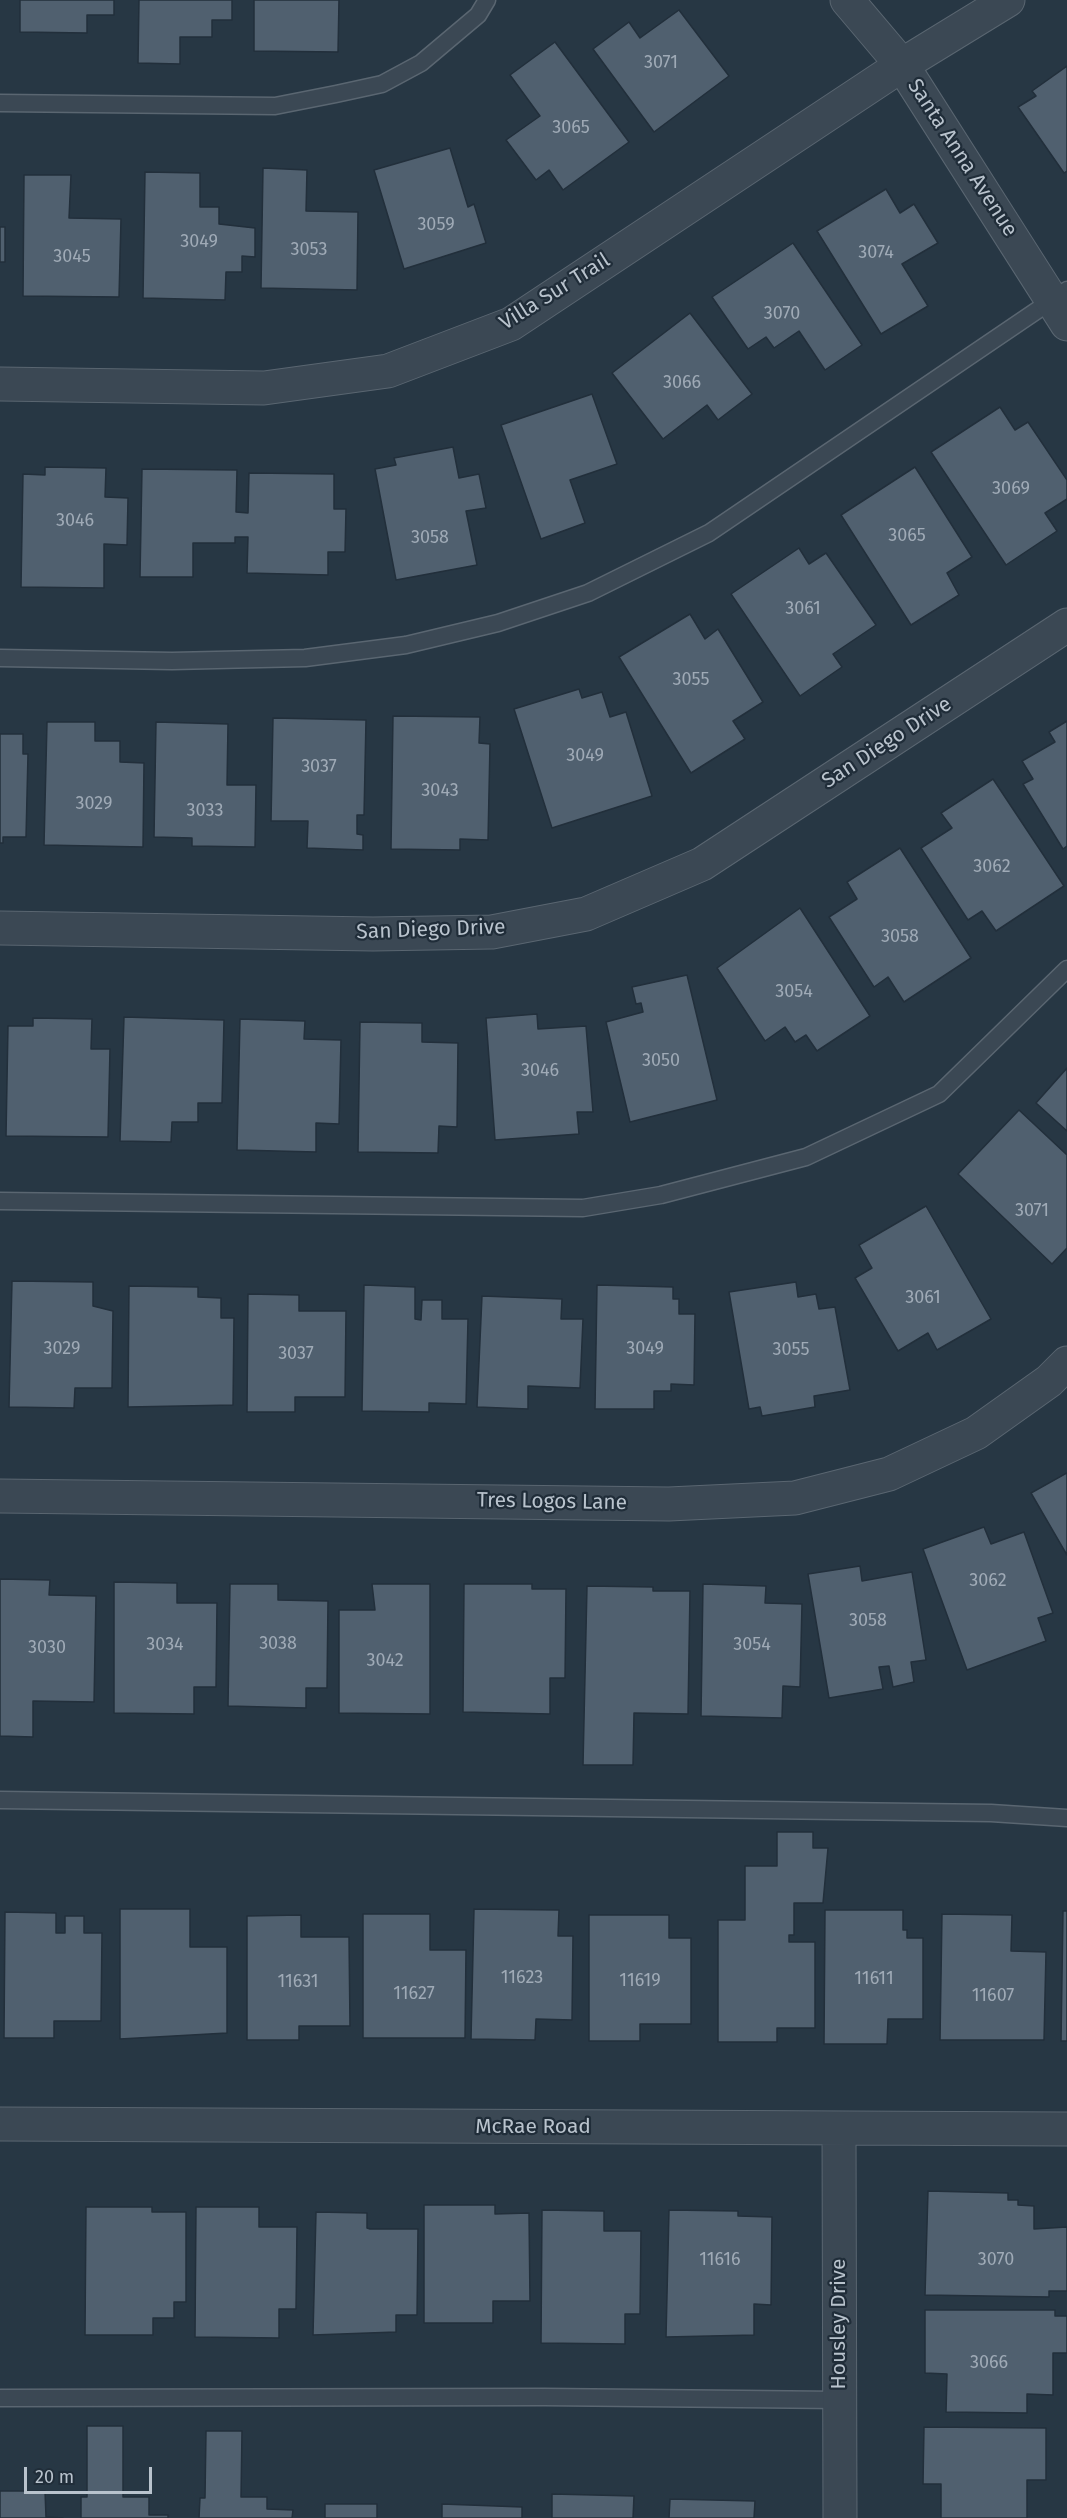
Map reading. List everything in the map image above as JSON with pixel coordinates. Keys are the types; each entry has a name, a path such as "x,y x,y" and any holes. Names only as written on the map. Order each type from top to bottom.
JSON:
{"street":[{"name":"Santa Anna Avenue","path":"847,0 902,65 1062,304"},
{"name":"Villa Sur Trail","path":"0,384 264,388 388,371 511,324 902,65 1008,0"},
{"name":"San Diego Drive","path":"0,928 373,934 480,932 586,914 702,864 1067,626"},
{"name":"Tres Logos Lane","path":"0,1496 669,1504 795,1498 889,1474 976,1433 1049,1381 1067,1363"},
{"name":"McRae Road","path":"0,2124 1067,2129"},
{"name":"Housley Drive","path":"840,2129 840,2518"}],"lane":[{"path":"0,103 275,106 336,94 382,84 421,63 478,15 488,0"},
{"path":"0,658 172,661 305,658 406,645 498,623 588,593 709,533 1062,304"},
{"path":"0,1201 583,1208 661,1195 807,1157 939,1094 1067,969"},
{"path":"0,1800 991,1813 1067,1818"},
{"path":"0,2398 544,2397 840,2400"}],"building":[{"path":"20,0 114,0 114,15 87,15 87,33 20,32"},
{"path":"139,0 232,0 232,20 212,20 212,37 180,37 180,64 138,63"},
{"path":"254,0 339,0 338,52 254,51"},
{"path":"679,10 729,76 654,132 593,49 629,22 640,38"},
{"path":"555,42 629,142 563,190 549,170 536,180 506,140 540,116 510,75"},
{"path":"1067,66 1067,171 1064,173 1018,107 1036,96 1032,91"},
{"path":"450,148 468,207 474,204 486,243 404,269 374,170"},
{"path":"263,168 307,170 306,211 358,212 357,290 261,288"},
{"path":"145,172 200,173 200,207 219,207 219,224 255,228 255,257 242,256 242,272 226,272 225,300 143,298"},
{"path":"24,175 71,175 69,218 121,219 119,297 23,296"},
{"path":"886,189 900,213 914,204 938,243 902,264 928,306 881,334 817,231"},
{"path":"0,227 5,227 5,262 0,262"},
{"path":"793,243 862,345 825,370 799,331 774,348 766,337 748,349 712,297"},
{"path":"690,313 752,394 718,420 707,405 663,439 612,373"},
{"path":"592,394 617,464 570,480 585,523 541,539 501,425"},
{"path":"1000,407 1015,430 1028,422 1067,480 1067,499 1045,513 1057,531 1006,565 931,452"},
{"path":"453,447 459,478 479,474 486,508 466,511 477,565 396,580 375,469 396,465 394,458"},
{"path":"45,467 106,468 105,497 128,498 127,545 104,544 104,588 21,587 23,474 45,475"},
{"path":"915,467 972,557 947,573 959,595 911,625 841,515"},
{"path":"142,469 237,470 236,512 248,513 249,473 334,474 334,509 346,509 345,552 328,552 328,575 247,573 248,537 235,537 235,543 193,543 193,577 140,577"},
{"path":"799,548 809,564 826,553 876,625 833,654 842,667 800,696 731,594"},
{"path":"690,614 705,639 718,629 763,702 733,721 745,739 691,773 619,657"},
{"path":"579,689 582,698 602,692 610,717 626,712 652,796 552,828 514,709"},
{"path":"393,716 480,717 479,743 490,744 488,840 460,839 460,850 391,849"},
{"path":"273,718 366,720 364,815 357,815 357,834 363,835 363,850 307,848 308,821 271,821"},
{"path":"1067,721 1067,846 1063,849 1023,784 1033,779 1022,761 1055,742 1049,732"},
{"path":"47,722 95,722 95,741 120,741 120,762 144,763 143,847 44,845"},
{"path":"156,722 228,724 227,785 256,785 255,847 192,846 192,838 154,837"},
{"path":"0,734 23,734 23,754 28,754 26,837 3,837 3,843 0,843"},
{"path":"993,779 1064,886 996,931 982,911 968,920 921,848 952,828 941,813"},
{"path":"900,848 971,958 904,1002 888,977 874,987 829,917 857,899 847,882"},
{"path":"800,908 870,1016 817,1051 806,1035 795,1042 785,1027 765,1041 717,968"},
{"path":"687,975 717,1100 630,1122 606,1022 643,1012 641,1003 636,1004 632,987"},
{"path":"537,1014 538,1029 586,1026 593,1112 577,1112 579,1134 495,1140 486,1018"},
{"path":"124,1017 224,1020 222,1103 198,1103 198,1122 172,1122 171,1142 120,1141"},
{"path":"33,1018 92,1019 91,1049 110,1049 108,1137 6,1136 8,1026 33,1026"},
{"path":"240,1019 305,1021 304,1039 341,1040 339,1124 316,1123 316,1152 237,1150"},
{"path":"360,1022 422,1023 422,1042 458,1043 457,1127 439,1126 438,1153 358,1152"},
{"path":"1067,1068 1067,1131 1036,1103"},
{"path":"1019,1110 1067,1155 1067,1248 1052,1264 958,1174"},
{"path":"926,1206 991,1319 937,1350 928,1333 898,1351 855,1278 872,1268 859,1245"},
{"path":"12,1281 93,1282 93,1306 113,1311 112,1388 75,1388 74,1408 9,1407"},
{"path":"796,1282 798,1297 816,1294 819,1309 835,1307 850,1390 814,1396 815,1407 762,1416 760,1407 749,1409 729,1292"},
{"path":"364,1285 415,1287 415,1319 421,1320 422,1300 442,1300 442,1319 468,1319 466,1404 429,1403 429,1412 362,1411"},
{"path":"597,1285 673,1287 673,1299 679,1299 679,1314 695,1314 694,1385 671,1384 671,1391 654,1391 654,1409 595,1409"},
{"path":"129,1286 198,1287 198,1297 221,1298 221,1318 234,1318 233,1405 128,1407"},
{"path":"248,1294 299,1295 299,1311 346,1311 345,1397 295,1397 295,1412 247,1412"},
{"path":"482,1296 562,1299 561,1319 583,1319 580,1388 528,1386 528,1409 477,1407"},
{"path":"1067,1473 1067,1555 1031,1493"},
{"path":"984,1527 991,1544 1024,1532 1053,1613 1038,1618 1046,1641 967,1670 923,1549"},
{"path":"860,1566 862,1581 912,1572 926,1660 911,1662 914,1682 893,1687 889,1666 879,1667 883,1689 829,1698 808,1574"},
{"path":"0,1579 50,1580 49,1595 96,1596 94,1702 33,1701 33,1737 0,1736"},
{"path":"114,1582 177,1583 177,1603 217,1603 216,1687 194,1687 194,1714 114,1713"},
{"path":"230,1584 278,1584 278,1600 328,1601 327,1688 306,1688 306,1708 228,1706"},
{"path":"372,1584 430,1584 430,1714 339,1713 339,1610 375,1610"},
{"path":"464,1584 532,1584 532,1589 566,1589 565,1678 550,1678 550,1714 463,1712"},
{"path":"703,1584 766,1586 765,1603 802,1604 800,1687 783,1686 782,1718 701,1716"},
{"path":"587,1586 653,1587 653,1591 690,1591 688,1714 634,1713 633,1765 583,1765"},
{"path":"777,1832 813,1832 813,1848 828,1848 823,1903 794,1903 794,1935 789,1935 789,1942 815,1942 815,2028 777,2028 777,2042 718,2042 718,1920 745,1920 745,1866 777,1866"},
{"path":"120,1909 190,1909 190,1947 227,1947 227,2033 120,2039"},
{"path":"474,1909 559,1910 558,1936 573,1936 572,2020 536,2019 535,2040 471,2039"},
{"path":"825,1910 903,1910 903,1930 907,1930 907,1938 923,1938 923,2019 888,2019 887,2044 824,2044"},
{"path":"1063,1911 1067,1911 1067,2041 1061,2041"},
{"path":"5,1912 56,1913 56,1933 65,1933 65,1916 84,1916 84,1933 102,1933 101,2021 54,2021 54,2038 4,2038"},
{"path":"363,1914 430,1914 430,1950 466,1950 465,2038 363,2038"},
{"path":"942,1914 1012,1915 1011,1951 1046,1952 1044,2040 940,2040"},
{"path":"301,1915 301,1937 349,1937 350,2026 299,2026 299,2040 247,2040 247,1916"},
{"path":"589,1915 669,1915 669,1938 691,1938 691,2024 640,2024 640,2041 589,2041"},
{"path":"928,2191 1008,2193 1008,2200 1018,2200 1018,2205 1034,2206 1034,2229 1067,2227 1067,2291 1049,2291 1049,2297 925,2295"},
{"path":"424,2205 495,2205 495,2214 529,2213 530,2301 493,2301 493,2323 424,2323"},
{"path":"86,2207 152,2207 152,2212 186,2212 186,2302 174,2302 174,2318 153,2318 153,2335 85,2335"},
{"path":"196,2207 259,2207 259,2227 297,2227 296,2309 279,2309 279,2338 195,2337"},
{"path":"542,2210 604,2211 604,2231 641,2231 640,2314 625,2314 625,2344 541,2343"},
{"path":"669,2210 738,2211 738,2216 772,2217 771,2305 754,2304 754,2335 666,2337"},
{"path":"316,2212 367,2213 367,2228 370,2229 418,2229 417,2315 396,2315 396,2332 313,2335"},
{"path":"925,2310 1055,2310 1055,2316 1067,2316 1067,2353 1053,2353 1053,2395 1027,2394 1027,2413 946,2412 947,2374 925,2373"},
{"path":"87,2426 123,2426 123,2497 149,2497 149,2515 168,2515 168,2518 81,2518 81,2497 87,2497"},
{"path":"924,2427 1046,2428 1046,2480 1027,2480 1027,2518 941,2518 941,2484 923,2484"},
{"path":"206,2431 242,2431 241,2497 267,2497 267,2509 293,2510 292,2518 199,2518 200,2498 205,2498"},
{"path":"0,2491 45,2491 46,2517 63,2518 0,2518"},
{"path":"552,2494 634,2496 633,2518 552,2518"},
{"path":"670,2499 755,2501 754,2518 669,2518"},
{"path":"325,2504 377,2504 377,2518 325,2518"},
{"path":"442,2504 522,2507 522,2518 442,2518"}]}
